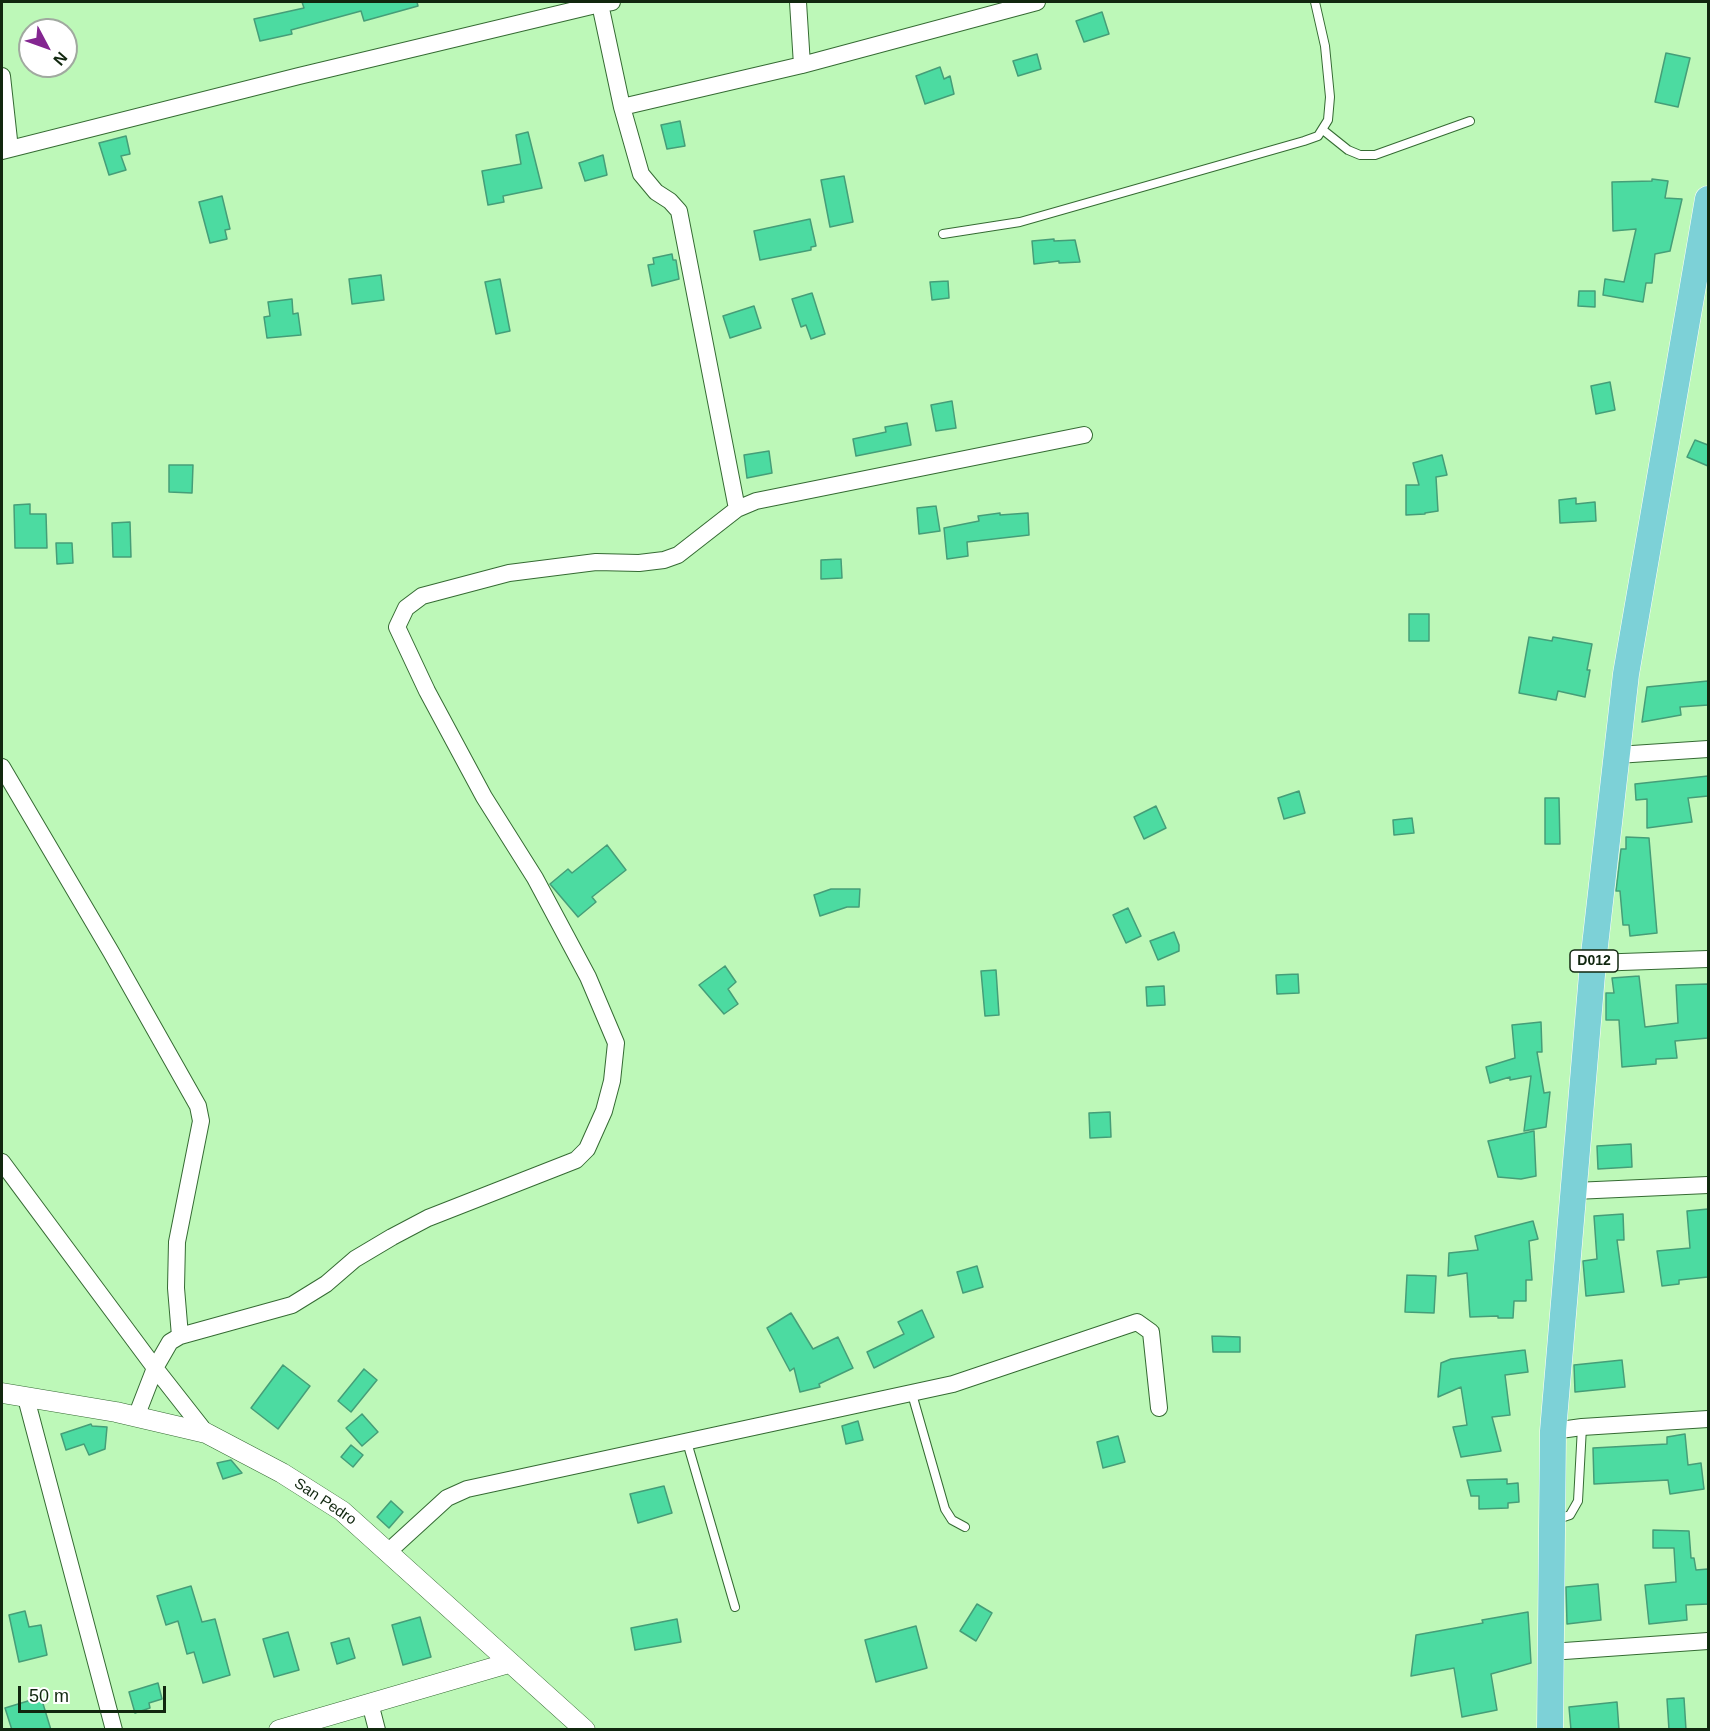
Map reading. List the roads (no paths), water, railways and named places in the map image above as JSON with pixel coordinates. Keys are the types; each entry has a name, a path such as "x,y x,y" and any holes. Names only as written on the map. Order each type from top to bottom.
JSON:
{"main road":[{"name":"D012","path":"1550,1730 1553,1431 1593,963 1626,674 1708,199"}],"street":[{"path":"798,2 802,65"},
{"path":"622,107 802,65 1037,2"},
{"path":"2,76 6,150 299,76 606,3 622,107 641,174 656,192 670,201 679,211 737,509"},
{"path":"136,1417 155,1368 170,1342 180,1336 292,1305 326,1284 355,1259 428,1218 576,1160 587,1149 604,1111 612,1081 616,1043 588,977 535,878 484,797 427,691 397,627 406,608 422,596 509,573 596,562 639,563 664,560 678,555 737,509 756,501 1084,435"},
{"path":"1617,754 1708,749"},
{"path":"2,767 198,1106 201,1121 177,1242 176,1288 180,1336"},
{"path":"1593,963 1708,959"},
{"path":"2,1162 206,1433"},
{"path":"1574,1191 1708,1185"},
{"path":"389,1551 447,1498 467,1489 546,1470 953,1384 1137,1322 1151,1332 1159,1408"},
{"name":"San Pedro","path":"2,1394 136,1417 206,1433 282,1473 342,1511 585,1730"},
{"path":"26,1398 114,1730"},
{"path":"1553,1431 1708,1419"},
{"path":"1550,1652 1708,1641"},
{"path":"279,1730 509,1663"},
{"path":"370,1703 377,1730"}],"lane":[{"path":"943,234 1020,222 1317,136 1328,120 1330,97 1325,46 1315,2"},
{"path":"1323,130 1348,150 1375,155 1470,121"},
{"path":"912,1394 945,1509 952,1520 965,1527"},
{"path":"1551,1521 1569,1515 1578,1500 1582,1427"},
{"path":"687,1442 735,1607"}]}
